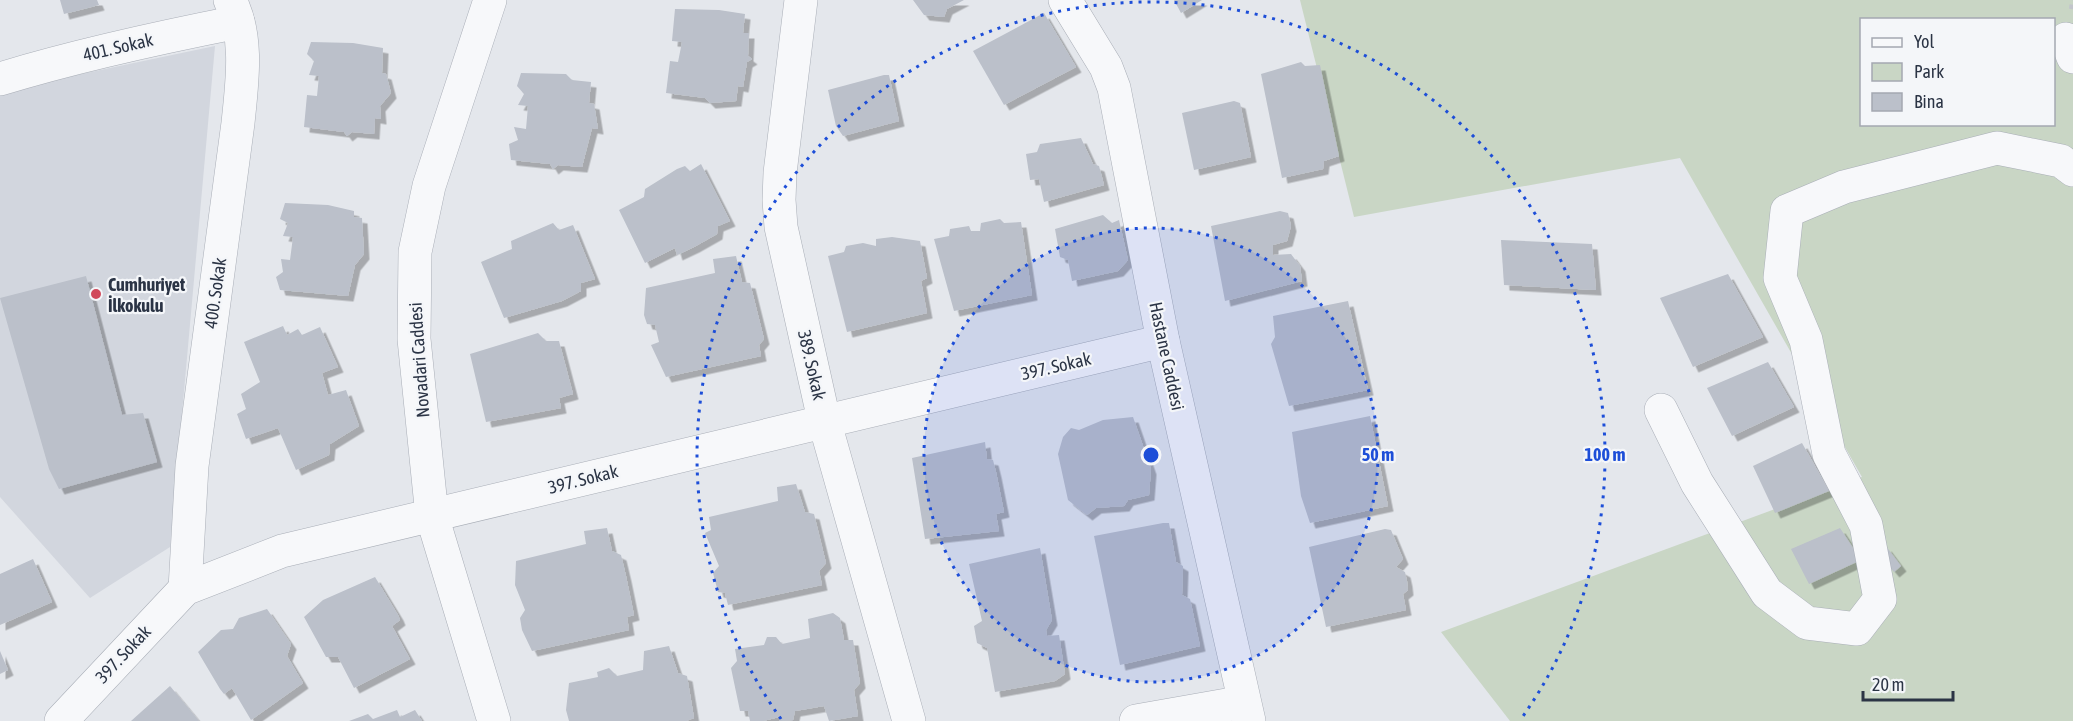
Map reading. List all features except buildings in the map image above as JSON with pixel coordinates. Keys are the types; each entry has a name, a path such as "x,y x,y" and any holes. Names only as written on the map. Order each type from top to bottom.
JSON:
{"street":[{"name":"Novadari Caddesi","path":"490,0 429,186 415,252 414,339 432,516 494,721"},
{"name":"389. Sokak","path":"801,0 780,173 781,227 824,420 909,721"},
{"name":"Hastane Caddesi","path":"1065,0 1106,67 1114,88 1163,341 1246,712"},
{"name":"401. Sokak","path":"0,80 234,11"},
{"name":"400. Sokak","path":"184,589 192,466 243,74 242,43 234,11"},
{"path":"1661,410 1697,483 1767,593 1807,623 1857,629 1880,599 1866,525 1829,454 1806,340 1780,278 1787,211 1844,187 1997,148 2061,162 2073,170"},
{"name":"397. Sokak","path":"61,721 184,589 282,551 1163,341"},
{"path":"1136,721 1246,712"}],"shaded area":[{"name":"Cumhuriyet İlkokulu","path":"215,46 170,547 90,598 0,497 0,91"}],"green space":[{"path":"1300,0 2073,0 2073,721 1510,721 1441,632 1862,477 1680,158 1354,217"}],"place":[{"name":"Cumhuriyet İlkokulu","path":"96,294"}]}
